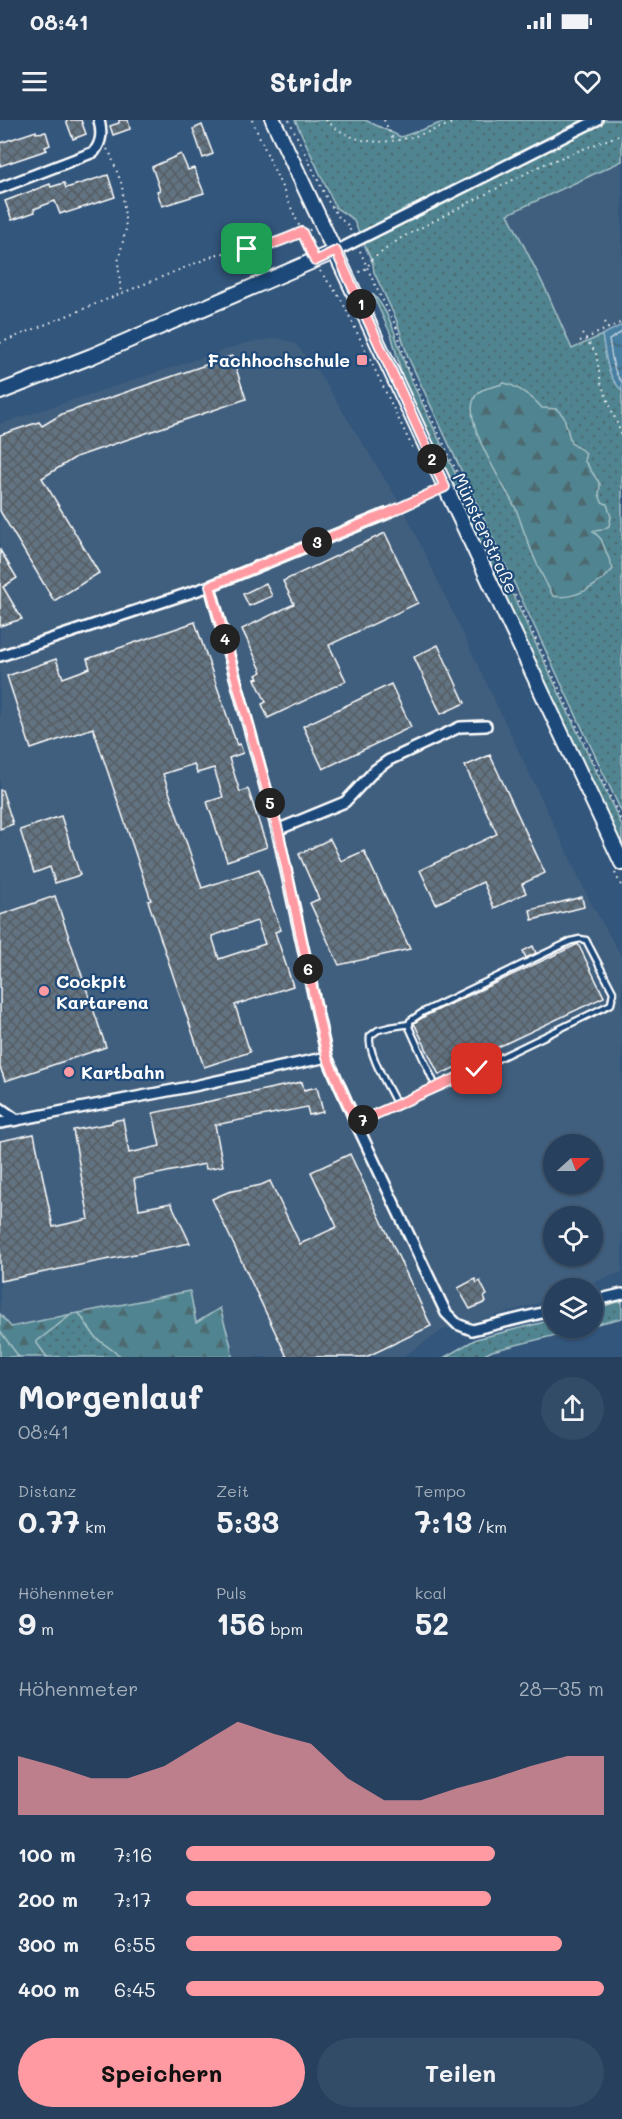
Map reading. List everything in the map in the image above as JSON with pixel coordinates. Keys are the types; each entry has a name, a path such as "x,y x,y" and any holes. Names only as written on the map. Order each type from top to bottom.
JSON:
{"main road":[{"name":"Münsterstraße","path":"273,120 622,863"},
{"path":"0,392 92,356 336,251"}],"street":[{"path":"0,189 94,152 100,143 102,132 99,120"},
{"path":"336,251 597,120"},
{"path":"0,657 210,586 386,514"},
{"path":"210,586 278,830 327,1057 356,1123 446,1313 457,1324 472,1330 543,1313"},
{"path":"278,830 345,802 375,770 389,760 460,728 486,726"},
{"path":"0,1123 194,1086 327,1057"},
{"path":"0,1108 17,1120"},
{"path":"603,1298 622,1294"}],"lane":[{"path":"356,1123 397,1105 436,1087 606,1008 611,1004 613,992 586,940 571,941 414,1017 409,1027 436,1087"},
{"path":"397,1105 369,1041 370,1036 378,1030 410,1024"}],"path":[{"path":"252,120 315,261 329,285"},
{"path":"289,120 328,201 340,219 347,224 396,326 407,367 622,822"},
{"path":"326,120 346,136 368,142 394,141 460,120"},
{"path":"384,120 394,141"},
{"path":"368,268 371,260 401,238 542,165 622,134"},
{"path":"100,143 110,153 122,185 126,228 118,262 121,294"},
{"path":"0,343 218,254 281,242 302,232"},
{"path":"605,321 608,328"},
{"path":"580,341 622,322"},
{"path":"582,334 596,353 601,383 622,436"},
{"path":"386,514 445,487"}],"shaded area":[{"path":"622,161 622,451 508,214"},
{"path":"278,338 296,344 319,373 404,510 592,905 622,957 622,1272 603,1279 543,1278 543,1302 443,1330 402,1357 232,1357 231,1346 219,1308 196,1324 189,1291 11,1327 0,1314 0,424 246,343"}],"green space":[{"path":"295,120 365,120 401,137 449,120 622,120 622,161 508,214 547,292 572,349 602,335 610,372 622,390 622,813 408,357 396,319 353,219 336,208"},
{"path":"372,293 380,302 391,323 411,380 622,826 622,846 416,410 403,379 392,337"},
{"path":"504,383 525,393 542,408 557,409 564,417 571,443 586,453 584,460 600,484 599,495 602,502 607,504 611,517 609,526 593,531 601,539 613,569 601,581 578,594 553,596 533,556 515,507 479,438 472,410 474,399 479,392"},
{"path":"190,1291 196,1323 220,1308 232,1357 122,1357 96,1338 79,1313"},
{"path":"622,1301 622,1318 603,1323 603,1306"},
{"path":"79,1313 96,1338 122,1357 47,1357 35,1342 72,1314"},
{"path":"0,1314 11,1327 72,1314 36,1342 47,1357 0,1357"},
{"path":"543,1322 544,1338 492,1351 481,1357 445,1357 476,1339"},
{"path":"0,1331 19,1357 0,1357"}],"water":[{"path":"622,325 622,390 610,372 602,335"}],"building":[{"path":"66,120 81,120 86,134 73,139"},
{"path":"119,120 128,120 130,129 113,135 110,126 119,123"},
{"path":"202,125 213,154 203,158 193,129"},
{"path":"36,131 36,133 46,132 50,145 45,147 47,150 0,166 0,143"},
{"path":"181,154 188,170 194,168 204,193 162,206 157,191 160,190 152,167"},
{"path":"108,175 115,197 66,213 60,214 55,201 34,209 35,212 12,220 5,201 50,184 51,187 64,183 66,188"},
{"path":"232,356 246,399 76,457 42,478 99,573 54,601 0,511 0,435 39,422 42,426 62,414"},
{"path":"385,533 418,603 329,645 346,681 268,718 262,704 266,702 255,679 258,678 256,675 262,672 242,629 294,604 283,581"},
{"path":"0,550 17,578 3,587 22,619 0,626"},
{"path":"266,583 272,596 249,606 243,594"},
{"path":"195,622 237,745 240,744 243,753 229,758 240,792 248,789 267,847 227,861 207,802 223,797 214,768 197,773 194,764 163,774 202,888 259,869 281,930 275,932 293,986 235,1005 250,1052 204,1067 93,728 31,749 7,676 56,659 63,678 90,668 87,659","holes":["257,921 265,944 219,959 212,936"]},
{"path":"438,645 465,703 441,714 414,657"},
{"path":"391,684 411,727 323,769 303,726"},
{"path":"490,755 545,873 522,884 526,893 494,908 483,882 436,904 420,870 497,834 465,766"},
{"path":"0,790 2,790 13,824 0,829"},
{"path":"61,816 80,875 55,883 50,867 34,873 20,830"},
{"path":"330,839 341,861 364,851 410,949 339,965 310,903 319,899 299,854"},
{"name":"Cockpit Kartarena","path":"55,896 106,1047 5,1081 0,1067 0,915"},
{"path":"582,897 584,907 532,920 530,910"},
{"path":"578,944 604,997 439,1075 414,1023"},
{"path":"533,946 536,953 526,958 523,951"},
{"path":"302,1082 304,1090 317,1087 323,1112 309,1115 307,1107 215,1125 223,1166 206,1169 205,1164 134,1179 139,1209 171,1203 190,1243 0,1281 0,1141 34,1134 53,1227 89,1219 73,1130 123,1119 129,1153 160,1146 153,1113"},
{"path":"350,1154 431,1326 366,1357 287,1357 212,1199 228,1192 270,1181 300,1244 337,1227 311,1172"},
{"path":"475,1279 477,1283 480,1281 487,1295 484,1297 486,1302 470,1309 458,1288"}],"place":[{"name":"Fachhochschule","path":"362,360"},
{"name":"Cockpit Kartarena","path":"44,991"},
{"name":"Kartbahn","path":"69,1072"}],"route":[{"path":"247,249 281,242 302,232 315,261 336,251 445,487 386,514 210,586 278,830 327,1057 356,1123 477,1069"}]}
